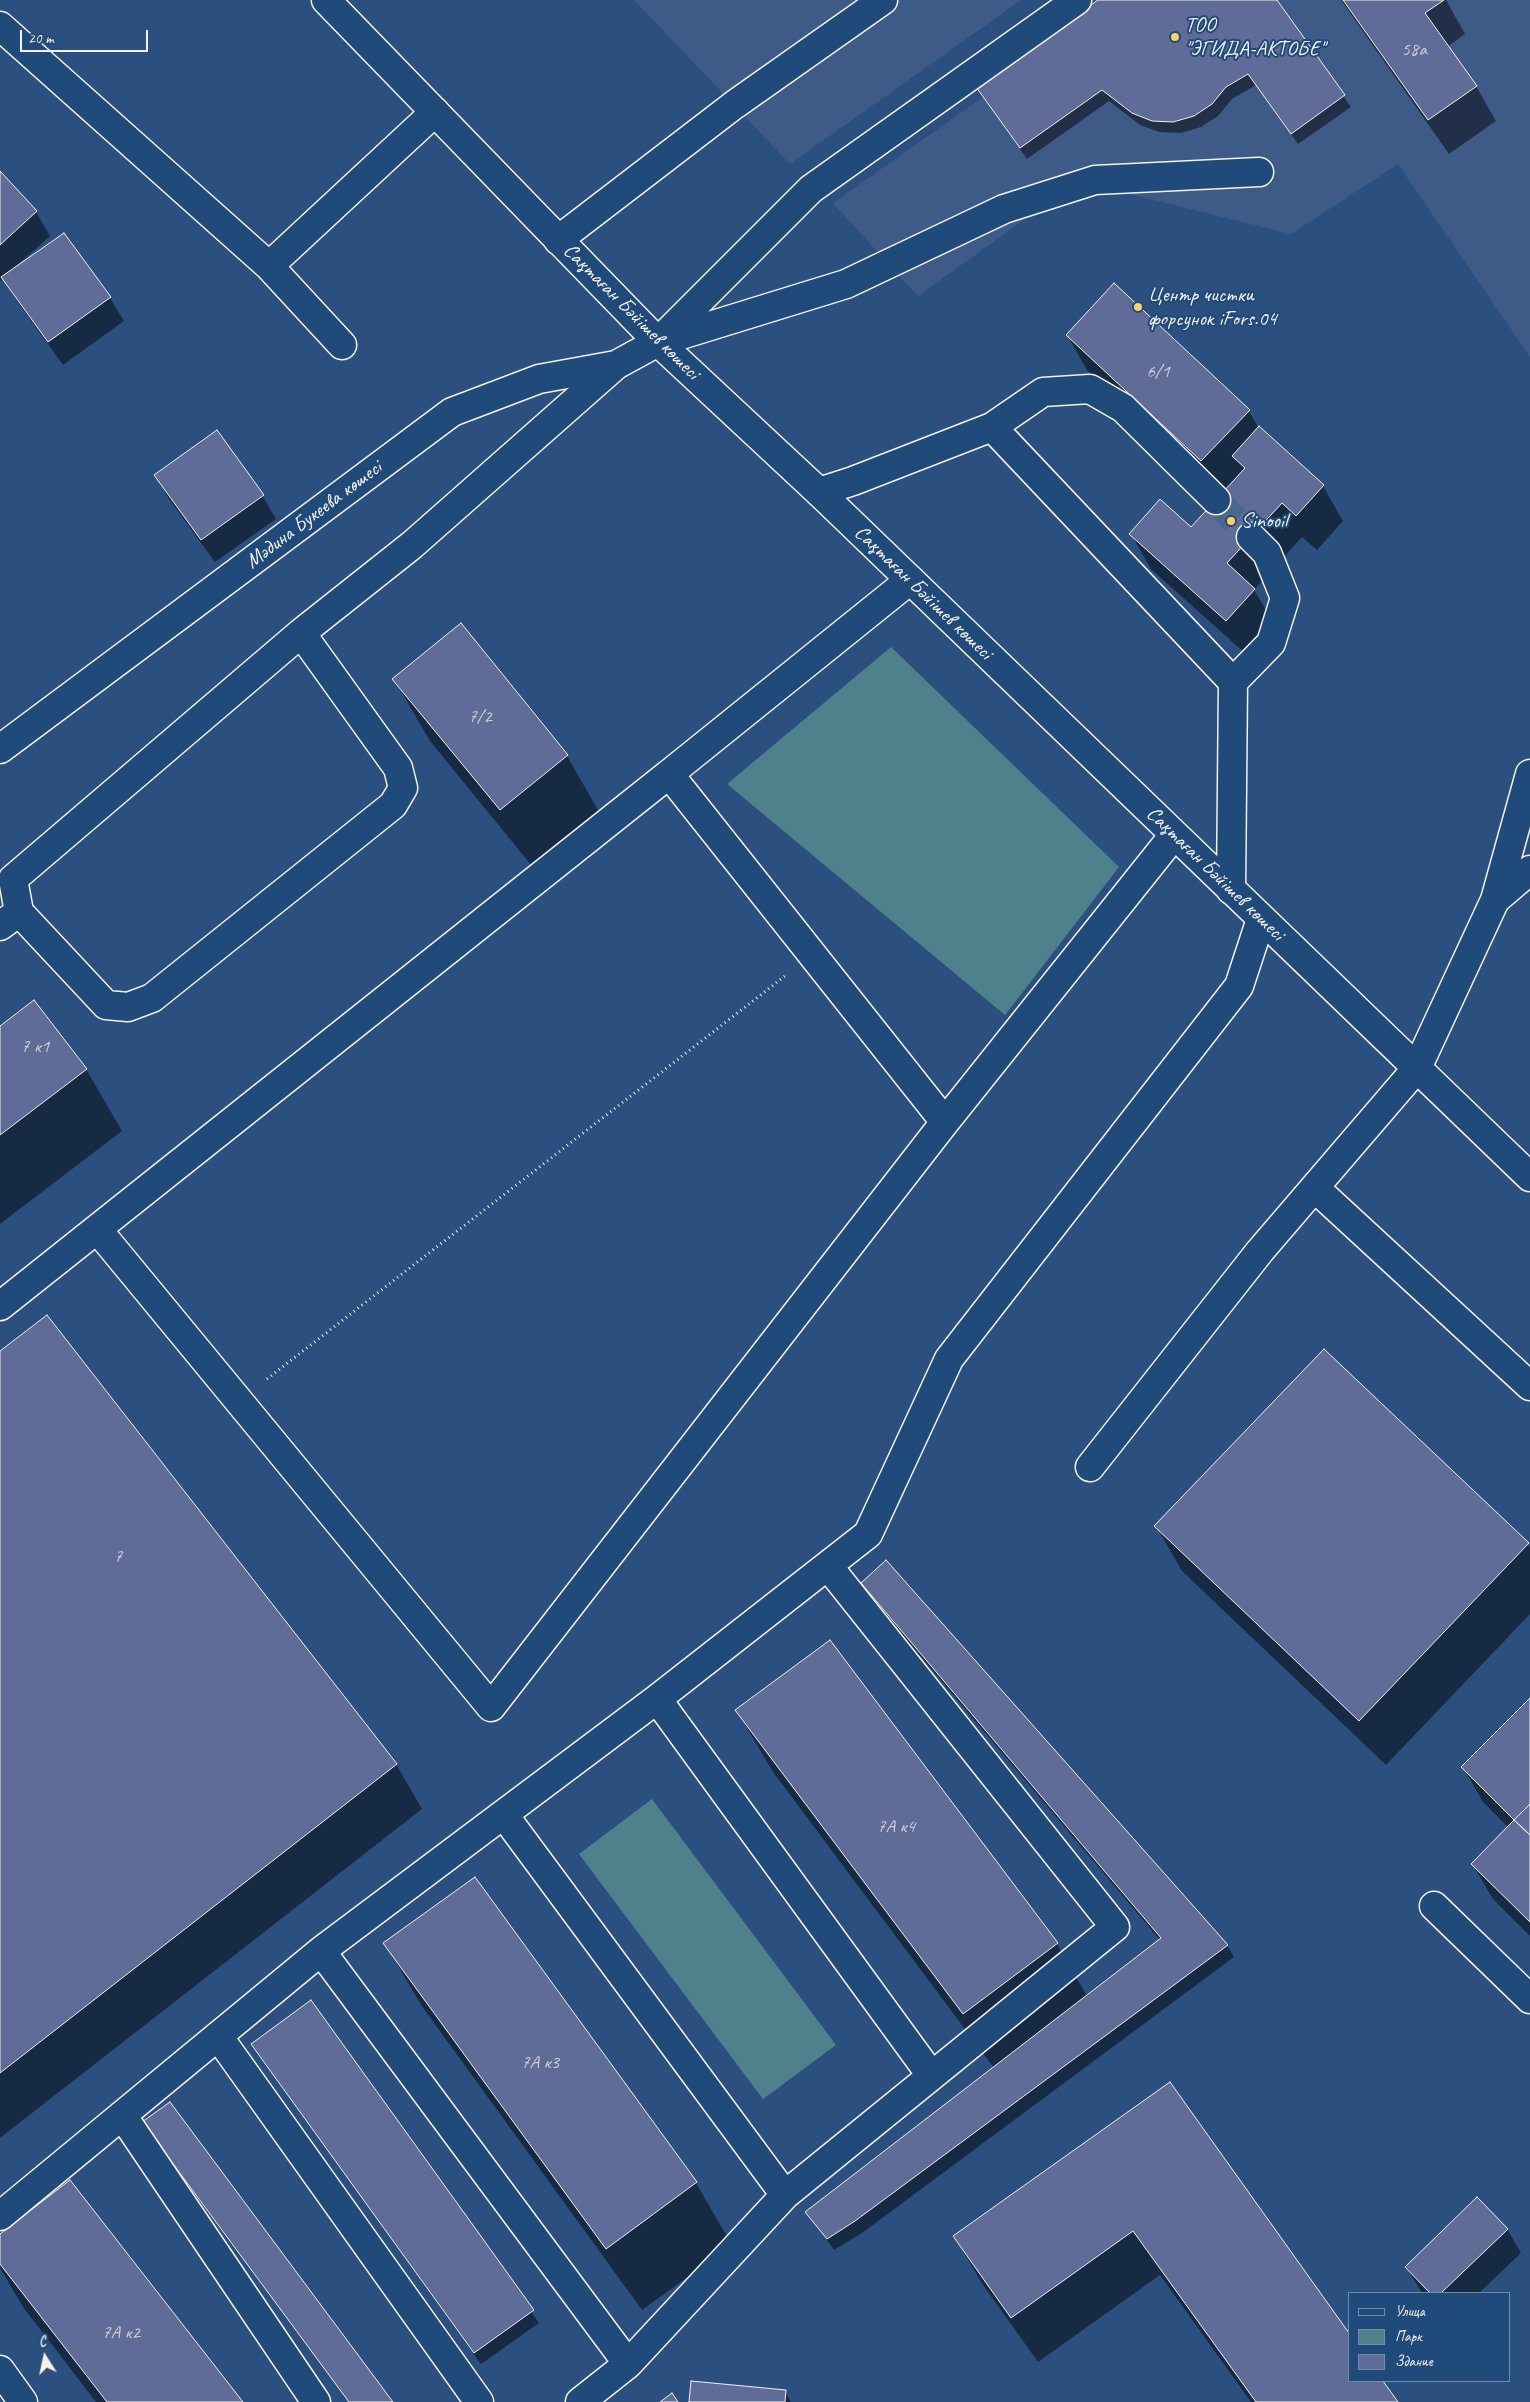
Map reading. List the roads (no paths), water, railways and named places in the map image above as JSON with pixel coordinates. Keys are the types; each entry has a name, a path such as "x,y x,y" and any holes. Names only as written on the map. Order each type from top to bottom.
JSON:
{"main road":[{"name":"Сақтаған Бәйішев көшесі","path":"326,0 658,342 819,492 1530,1177"},
{"path":"558,240 734,105 883,0"},
{"path":"658,342 811,189 1077,0"},
{"path":"0,26 269,266 342,346"},
{"path":"269,266 435,112"},
{"path":"658,342 846,284 1004,209 1095,180 1259,172"},
{"name":"Мәдина Букеева көшесі","path":"0,749 452,412 539,378 616,365 658,342"},
{"path":"301,633 398,768 403,788 392,805 152,998 128,1007 106,1005 9,919 13,880 301,633 412,545 616,365"},
{"path":"819,492 853,481 992,427 1044,392 1090,389 1123,408 1216,500"},
{"path":"992,427 1233,682"},
{"path":"1231,890 1233,682 1271,643 1285,598 1267,552 1251,537"},
{"path":"0,1306 910,580"},
{"path":"669,774 945,1122"},
{"path":"1090,1467 1260,1251 1417,1068 1495,900 1530,774"},
{"path":"97,1229 491,1708 945,1122 1174,835"},
{"path":"1495,900 1530,870"},
{"path":"0,2216 322,1951 657,1699 868,1534 949,1359 1239,986 1261,919"},
{"path":"1315,1188 1530,1386"},
{"path":"580,2402 628,2364 785,2195 1115,1927 828,1566"},
{"path":"657,1699 932,2075"},
{"path":"504,1814 785,2195"},
{"path":"1434,1906 1530,1999"},
{"path":"322,1951 628,2364"},
{"path":"218,2036 479,2402"},
{"path":"122,2115 316,2402"},
{"path":"0,2370 23,2402"}],"tunnel":[{"path":"1216,500 1251,537"}],"place":[{"name":"ТОО \"ЭГИДА-АКТОБЕ\"","path":"1175,37"},
{"name":"Центр чистки форсунок iFors.04","path":"1138,307"},
{"name":"Sinooil","path":"1231,521"}]}
